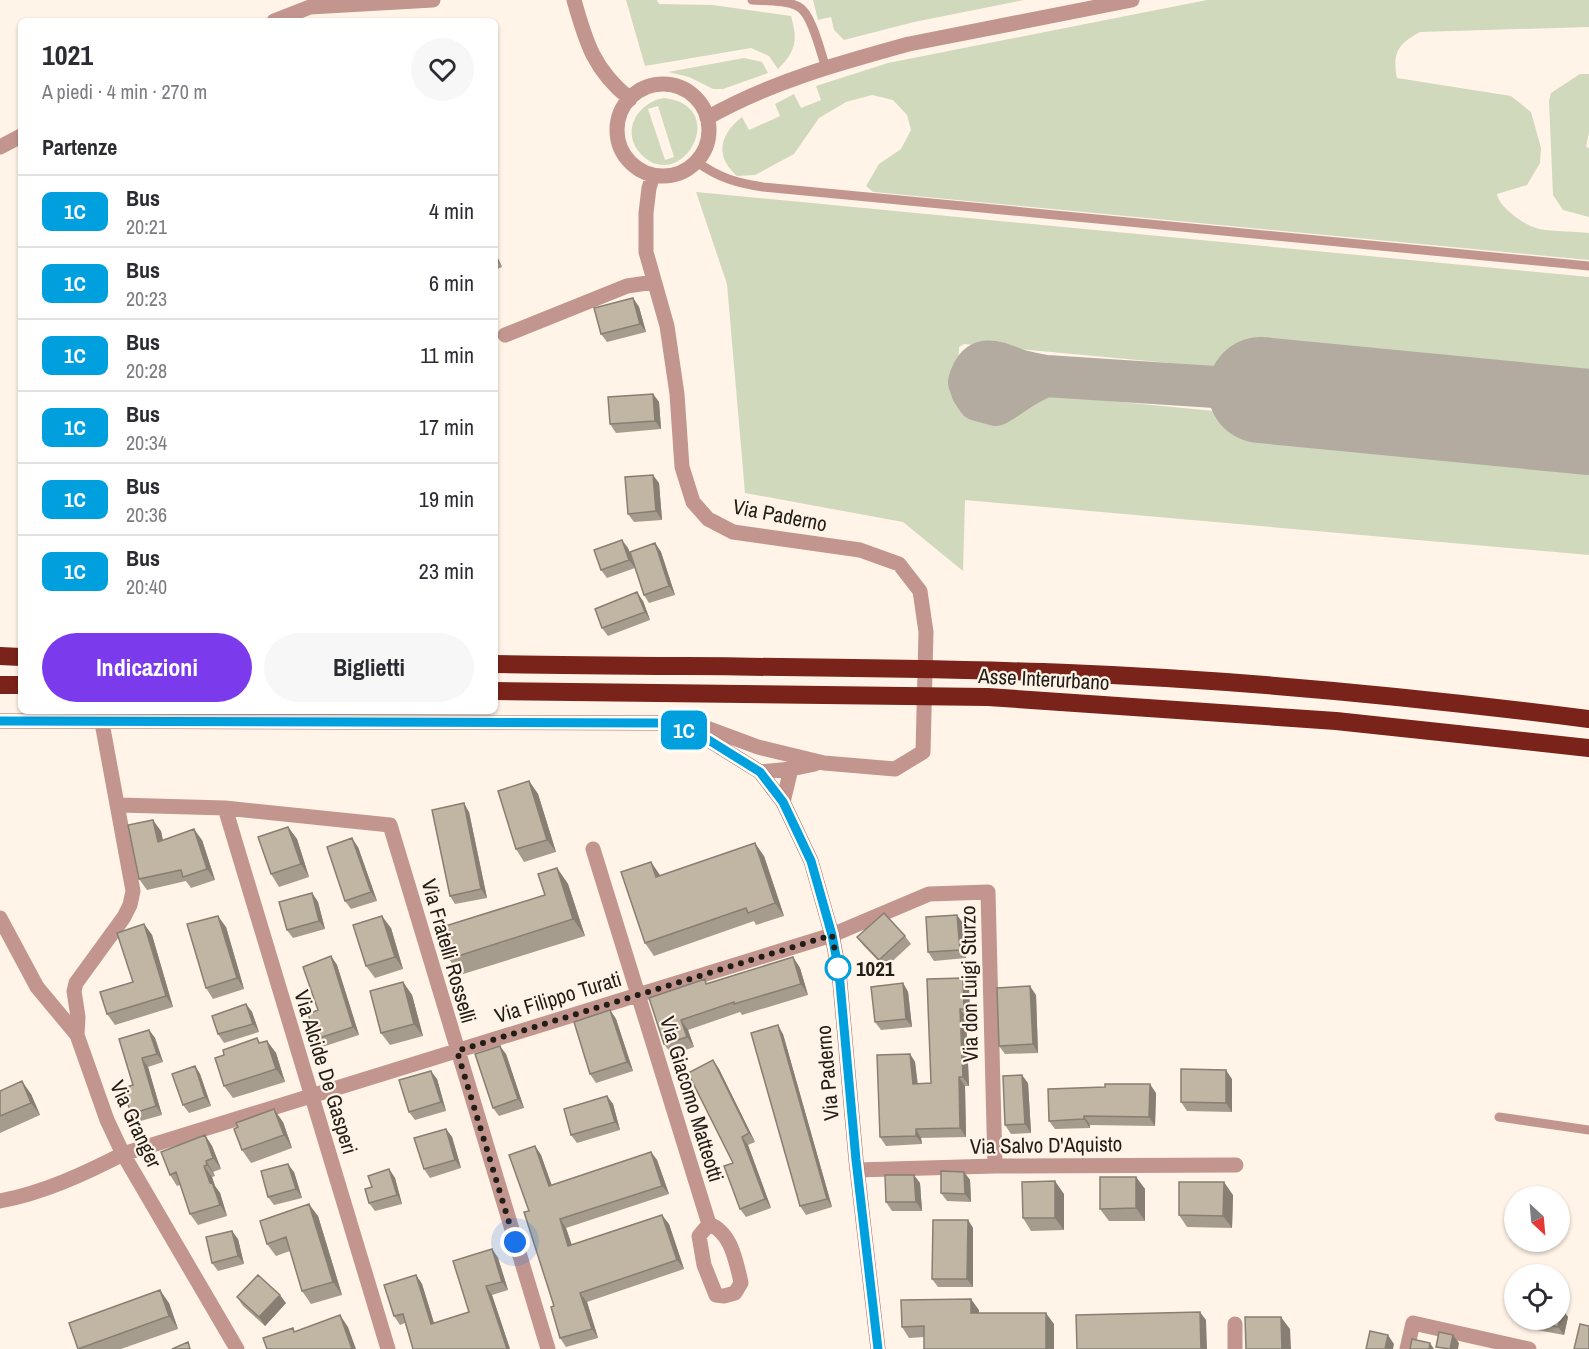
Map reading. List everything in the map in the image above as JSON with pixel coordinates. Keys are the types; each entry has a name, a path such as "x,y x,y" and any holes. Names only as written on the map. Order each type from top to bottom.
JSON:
{"highway":[{"path":"0,656 18,657"},
{"name":"Asse Interurbano","path":"498,664 948,670 1148,677 1416,698 1589,719"},
{"path":"0,685 18,685"},
{"name":"Asse Interurbano","path":"498,691 988,697 1324,720 1589,748"}],"street":[{"path":"282,18 310,7 433,0"},
{"path":"573,0 585,38 606,78 630,99"},
{"path":"707,118 780,84 909,44 1132,0"},
{"path":"669,85 681,88 700,103 707,118 708,143 696,162 677,174 652,175 635,167 625,157 619,144 617,130 620,116 630,99 649,87 669,85"},
{"path":"0,147 18,138"},
{"name":"Via Paderno","path":"0,721 659,723 705,727 758,747 824,763 895,769 923,752 926,632 920,591 899,564 860,550 733,532 708,519 693,502 682,467 677,394 667,326 646,252 648,188 652,175"},
{"path":"505,335 627,286 654,282"},
{"path":"77,1035 78,1017 74,991 76,983 114,932 130,905 133,891 102,723"},
{"name":"Via Paderno","path":"659,723 699,734 760,772 783,802 811,861 832,935 839,972 857,1170 878,1349"},
{"path":"737,758 758,747"},
{"name":"Via Paderno","path":"760,772 824,763"},
{"path":"783,802 791,769"},
{"name":"Via Fratelli Rosselli","path":"118,805 225,808 390,825 548,1349"},
{"name":"Via Alcide De Gasperi","path":"225,808 388,1349"},
{"name":"Via Giacomo Matteotti","path":"593,849 708,1224"},
{"name":"Via don Luigi Sturzo","path":"832,935 929,894 988,892 995,1166"},
{"name":"Via Granger","path":"0,918 37,987 77,1035 106,1120 123,1154 237,1349"},
{"name":"Via Filippo Turati","path":"0,1201 24,1196 90,1170 123,1154 832,935"},
{"name":"Via Salvo D'Aquisto","path":"857,1170 995,1166 1236,1165"},
{"path":"1407,1349 1413,1323 1487,1344 1529,1349"},
{"path":"1234,1349 1235,1324"}],"lane":[{"path":"752,0 797,6 803,10 826,68"},
{"path":"696,162 735,183 763,187 1589,266"},
{"path":"1499,1117 1589,1130"}],"green space":[{"path":"626,0 657,0 659,4 713,5 791,16 794,45 789,57 778,69 769,56 751,48 645,66"},
{"path":"813,0 1024,0 914,22 844,40 834,30 831,17 818,20"},
{"path":"1207,0 1589,0 1589,27 1420,32 1402,45 1395,62 1397,78 1511,96 1531,112 1541,148 1540,163 1527,185 1497,194 1502,204 1512,214 1536,228 1589,233 1589,260 873,192 866,186 879,164 901,149 911,130 907,115 893,100 872,95 846,102 819,118 794,154 755,175 737,176 725,161 723,145 725,138 742,117 749,130 780,116 775,104 794,94 801,108 821,100 816,86 888,63"},
{"path":"744,58 762,62 768,73 723,89 713,89 689,77 668,72"},
{"path":"1580,74 1589,74 1589,132 1586,147 1589,148 1589,217 1563,210 1553,195 1549,101 1551,93"},
{"path":"664,98 684,104 695,116 697,131 693,145 683,157 670,164 655,164 640,153 634,144 632,127 635,118 647,105","holes":["658,106 674,157 665,160 648,109"]},
{"path":"696,192 1589,277 1589,402 964,344 959,347 958,377 959,395 967,411 981,421 990,424 998,424 1014,416 1028,396 1037,394 1589,447 1589,555 965,500 963,571 903,522 745,493 727,284"}],"building":[{"path":"633,298 640,324 601,334 594,308"},
{"path":"653,394 655,421 610,424 608,397"},
{"path":"653,475 656,511 628,514 625,477"},
{"path":"622,540 629,560 601,570 594,550"},
{"path":"655,543 669,586 644,595 630,552"},
{"path":"637,592 645,612 602,628 595,609"},
{"path":"529,781 547,840 516,849 498,791"},
{"path":"464,803 481,889 450,896 432,810"},
{"path":"153,820 158,842 194,829 207,869 183,877 181,870 139,879 128,825"},
{"path":"288,827 301,864 271,874 258,837"},
{"path":"352,838 371,892 345,901 327,847"},
{"path":"755,843 775,903 748,913 746,908 645,943 621,872 651,862 656,877"},
{"path":"557,868 573,919 449,959 439,928 545,895 538,874"},
{"path":"312,893 319,921 287,930 279,902"},
{"path":"884,913 905,936 879,960 857,937"},
{"path":"957,915 960,950 928,952 926,917"},
{"path":"218,916 237,978 206,988 187,924"},
{"path":"382,916 395,957 366,966 353,925"},
{"path":"144,924 166,996 107,1014 100,992 133,982 117,933"},
{"path":"331,956 353,1027 316,1039 308,1014 318,1010 303,967"},
{"path":"793,957 801,984 734,1004 734,1002 681,1020 687,1037 664,1044 649,998 705,979 706,984"},
{"path":"963,978 964,1009 960,1009 963,1077 959,1077 960,1128 916,1129 916,1136 880,1137 877,1055 910,1054 913,1084 931,1083 927,979"},
{"path":"403,982 414,1024 381,1033 370,991"},
{"path":"903,983 906,1019 875,1022 871,987"},
{"path":"1030,986 1033,1044 999,1046 997,988"},
{"path":"246,1004 253,1024 218,1034 212,1016"},
{"path":"610,1010 627,1062 590,1074 574,1022"},
{"path":"778,1025 827,1199 800,1206 751,1033"},
{"path":"149,1030 157,1054 142,1058 156,1106 131,1114 123,1088 133,1085 119,1039"},
{"path":"257,1038 259,1043 267,1041 276,1069 224,1086 215,1058 224,1055 223,1050"},
{"path":"500,1046 518,1099 493,1108 475,1054"},
{"path":"713,1060 749,1133 742,1137 765,1199 740,1209 724,1166 733,1163 688,1073"},
{"path":"195,1066 205,1097 183,1105 172,1074"},
{"path":"1181,1069 1226,1070 1226,1103 1181,1102"},
{"path":"431,1071 441,1102 409,1112 399,1080"},
{"path":"1022,1075 1025,1124 1005,1125 1003,1076"},
{"path":"22,1081 31,1103 0,1116 0,1091"},
{"path":"1105,1084 1150,1084 1149,1117 1084,1116 1084,1119 1049,1121 1048,1089 1105,1087"},
{"path":"607,1096 615,1122 571,1135 564,1109"},
{"path":"274,1109 284,1135 242,1150 234,1129 238,1127 236,1123"},
{"path":"446,1129 455,1160 424,1169 414,1138"},
{"path":"205,1135 213,1158 206,1161 207,1165 204,1166 220,1205 190,1214 176,1172 170,1175 161,1152"},
{"path":"535,1146 549,1186 651,1152 662,1186 560,1219 568,1246 662,1215 677,1260 580,1293 592,1329 560,1338 551,1307 554,1306 524,1212 529,1211 509,1155"},
{"path":"288,1164 296,1189 268,1197 261,1171"},
{"path":"389,1169 397,1195 369,1203 365,1189 372,1187 368,1176"},
{"path":"941,1171 964,1172 965,1194 941,1193"},
{"path":"885,1175 914,1175 916,1202 886,1202"},
{"path":"1100,1177 1136,1177 1136,1208 1100,1209"},
{"path":"1055,1181 1055,1218 1023,1218 1022,1182"},
{"path":"1179,1182 1224,1182 1223,1216 1179,1215"},
{"path":"309,1204 333,1282 302,1291 286,1237 267,1244 260,1221"},
{"path":"933,1220 968,1220 967,1279 932,1279"},
{"path":"232,1231 238,1256 212,1263 206,1237"},
{"path":"492,1249 502,1282 486,1286 507,1349 413,1349 403,1314 394,1316 384,1285 416,1275 431,1324 469,1312 453,1261"},
{"path":"258,1275 280,1295 259,1317 237,1297"},
{"path":"160,1290 169,1316 78,1349 69,1323"},
{"path":"971,1299 971,1313 1046,1313 1046,1349 924,1349 924,1326 902,1327 901,1300"},
{"path":"1200,1312 1201,1349 1077,1349 1076,1315"},
{"path":"340,1315 352,1349 267,1349 263,1338 293,1328 294,1332"},
{"path":"1245,1317 1281,1317 1282,1349 1246,1349"},
{"path":"1580,1324 1589,1326 1589,1349 1574,1349"},
{"path":"1370,1331 1388,1335 1385,1349 1366,1349"},
{"path":"1439,1332 1453,1335 1450,1349 1436,1347"},
{"path":"1412,1339 1430,1343 1429,1349 1410,1349"},
{"path":"188,1342 190,1349 172,1349"}],"taxiway":[{"path":"1046,376 996,405 978,400 969,382 977,366 989,361 1046,376 1261,390"}],"runway":[{"path":"1261,390 1589,422"}],"bus line":[{"name":"1C","path":"0,721 659,723 699,734 760,772 783,802 798,831 821,890 832,935 839,972 856,1160 878,1349"}],"place":[{"name":"1021","path":"838,968"}],"route":[{"path":"515,1242 457,1051 832,935 838,968"}]}
